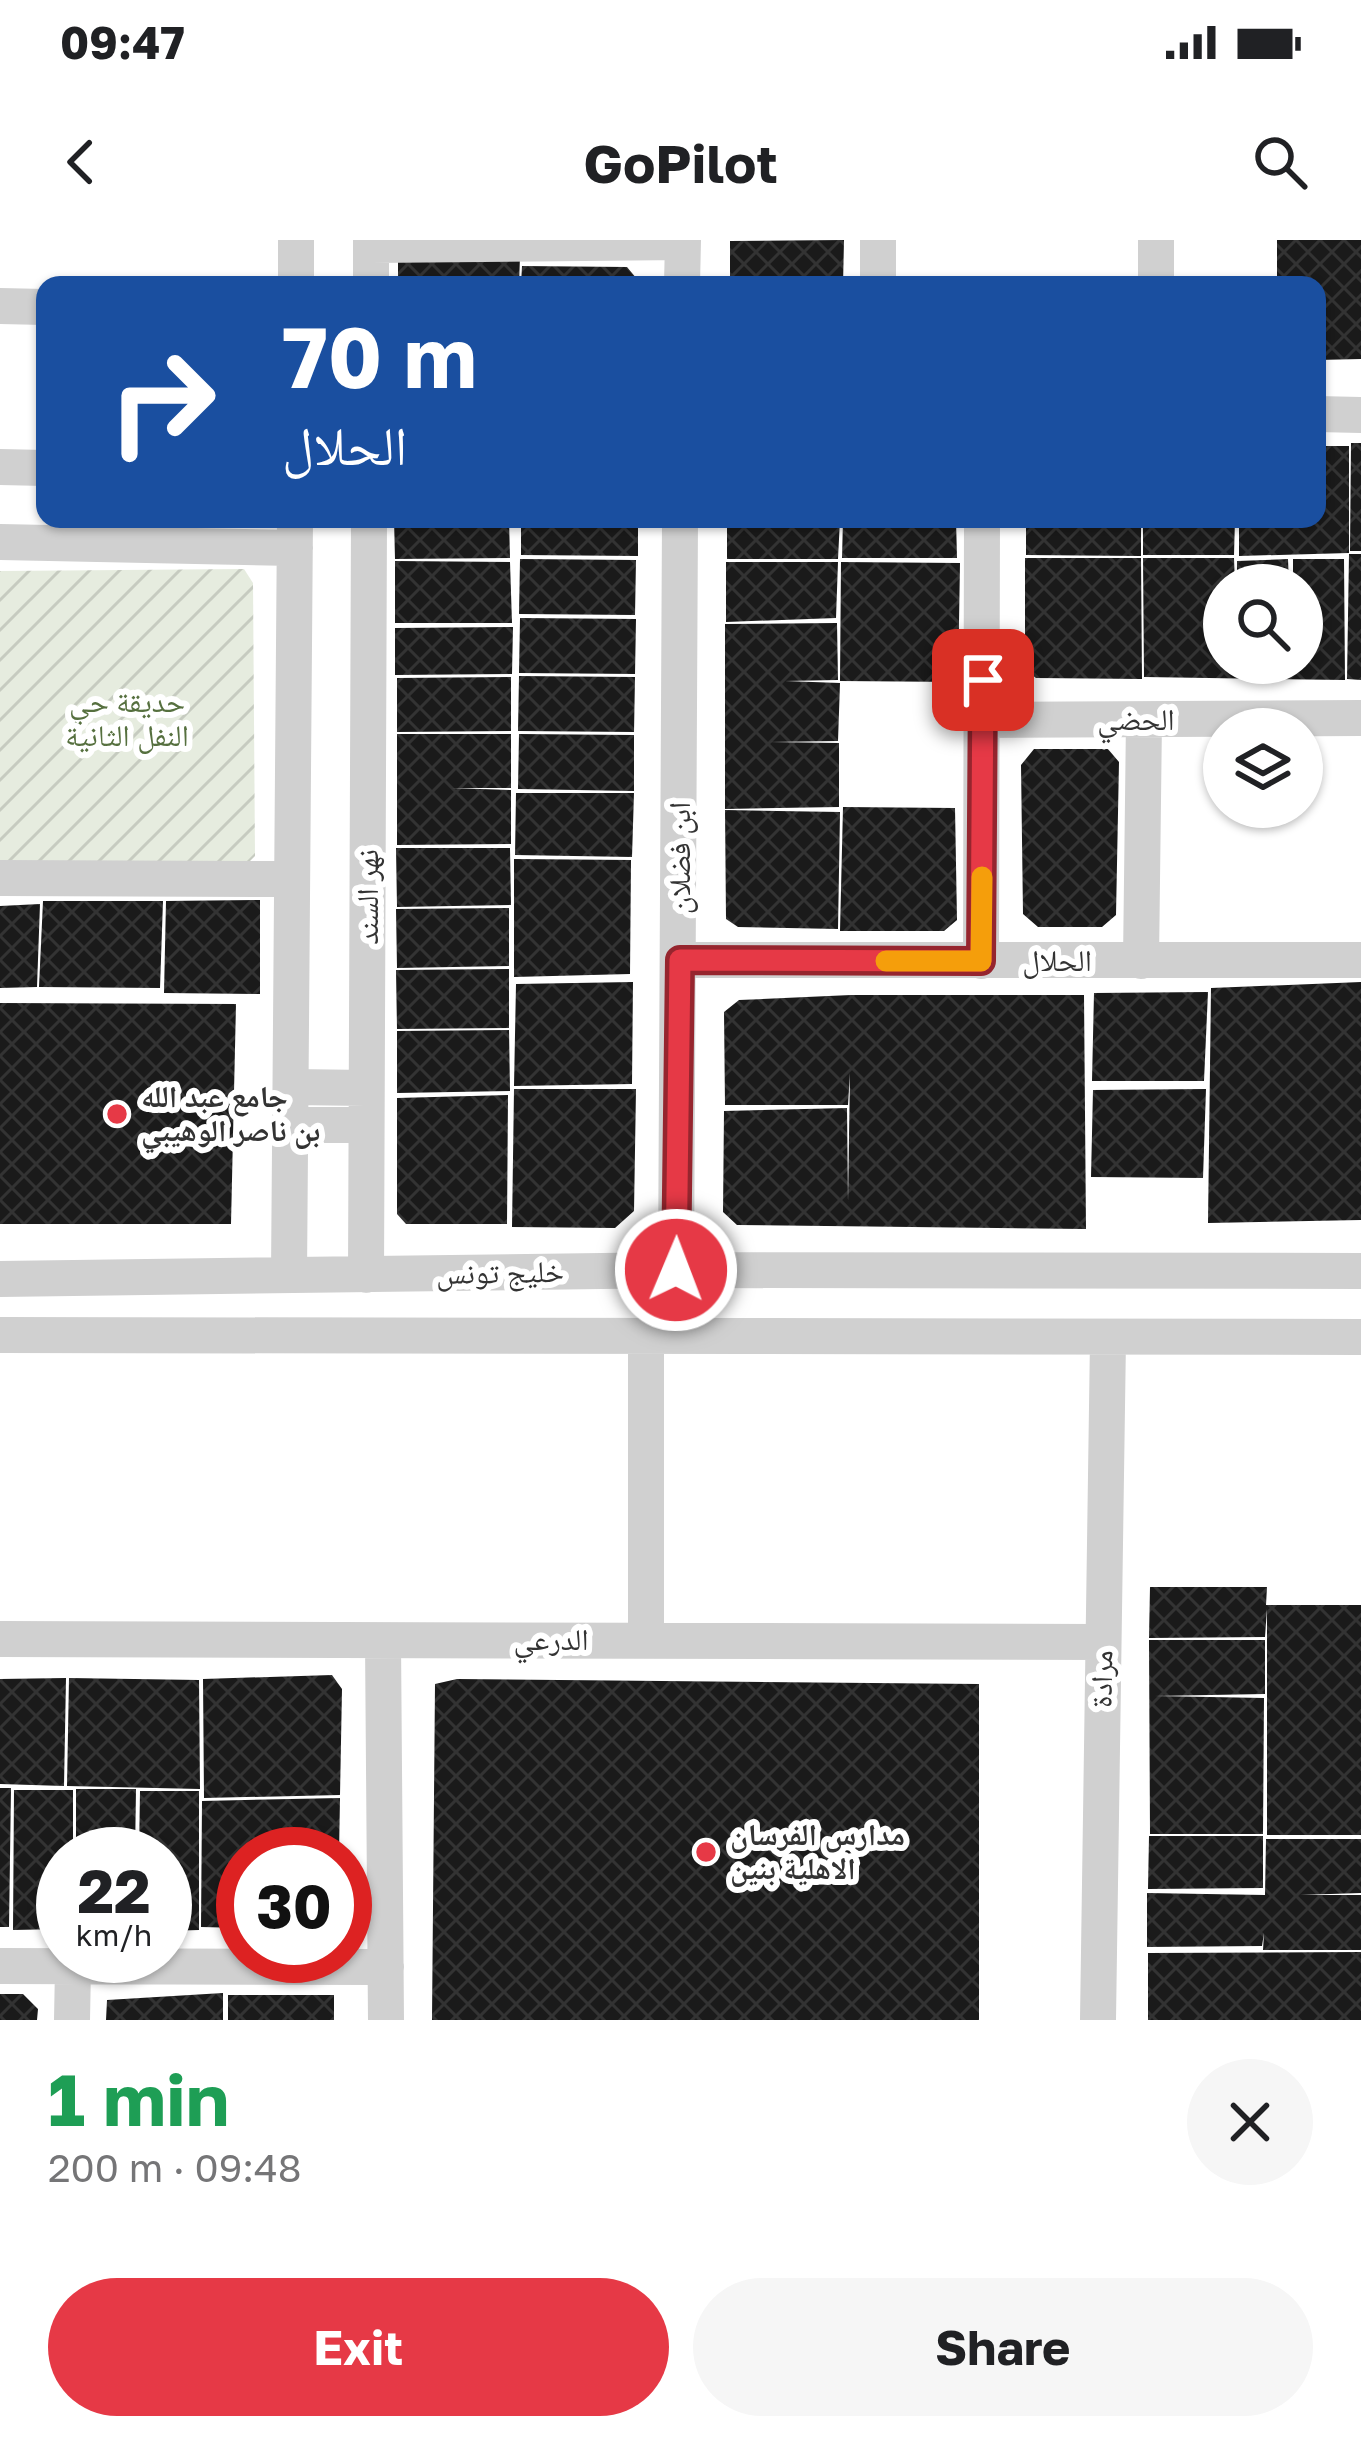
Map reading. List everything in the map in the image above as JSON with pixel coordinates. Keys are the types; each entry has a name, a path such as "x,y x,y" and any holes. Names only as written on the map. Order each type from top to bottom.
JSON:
{"street":[{"path":"296,240 296,276"},
{"path":"878,240 878,276"},
{"path":"1156,240 1156,276"},
{"path":"370,276 371,242 682,241 682,276"},
{"path":"0,306 36,307"},
{"path":"1326,414 1361,415"},
{"path":"0,467 36,468"},
{"name":"نهر السند","path":"366,1275 369,528"},
{"name":"ابن فضلان","path":"676,1270 680,528"},
{"path":"981,961 982,528"},
{"path":"0,542 132,532 295,534 289,1275"},
{"name":"الحضي","path":"983,720 1361,718"},
{"path":"1141,961 1144,720"},
{"path":"0,878 290,879"},
{"name":"الحلال","path":"680,960 1361,960"},
{"path":"293,1087 366,1088"},
{"path":"293,1124 365,1125"},
{"name":"خليج تونس","path":"0,1279 676,1270 1361,1271"},
{"name":"خليج تونس","path":"0,1335 1361,1336"},
{"path":"646,1337 646,1640"},
{"name":"مرادة","path":"1098,2020 1108,1339"},
{"name":"الدرعي","path":"0,1640 1102,1642"},
{"path":"383,1641 386,2020"},
{"path":"0,1966 36,1966"},
{"path":"192,1967 386,1967"},
{"path":"72,2020 73,1983"}],"green space":[{"name":"حديقة حي النفل الثانية","path":"244,569 253,583 255,856 241,870 0,868 0,571"}],"building":[{"path":"844,240 843,276 730,276 730,241"},
{"path":"1277,240 1361,240 1361,359 1326,360 1326,276 1277,276"},
{"path":"520,256 519,276 398,276 398,260"},
{"path":"522,266 627,267 634,276 521,276"},
{"path":"1351,443 1361,443 1361,551 1350,551"},
{"path":"1326,446 1349,446 1349,553 1239,556 1239,528 1326,528"},
{"path":"394,528 509,528 510,558 395,559"},
{"path":"521,528 638,528 638,556 521,555"},
{"path":"727,528 840,528 838,559 727,559"},
{"path":"843,528 956,528 957,558 842,558"},
{"path":"1026,528 1141,528 1141,556 1026,555"},
{"path":"1143,528 1235,528 1234,555 1143,555"},
{"path":"1349,554 1361,554 1361,680 1347,679"},
{"path":"1025,558 1141,558 1142,679 1036,678 1025,669"},
{"path":"1143,558 1234,558 1234,564 1203,564 1203,678 1144,677"},
{"path":"520,559 636,560 635,615 519,614"},
{"path":"1288,559 1288,564 1237,564"},
{"path":"1293,559 1344,559 1345,680 1323,680 1323,564 1293,564"},
{"path":"395,561 510,562 512,623 395,623"},
{"path":"726,562 838,562 836,618 726,622"},
{"path":"841,562 960,563 958,682 840,681"},
{"path":"520,618 636,619 635,674 519,673"},
{"path":"837,623 838,680 785,681 840,683 838,741 770,742 839,743 839,807 725,809 725,624"},
{"path":"513,627 512,674 395,675 395,628"},
{"path":"519,676 635,677 634,732 518,731"},
{"path":"511,677 511,731 397,732 397,678"},
{"path":"397,734 511,734 511,788 452,788 511,790 511,844 397,845"},
{"path":"519,734 634,735 634,791 518,789"},
{"path":"1034,749 1108,749 1119,762 1116,915 1102,927 1038,927 1023,914 1021,765"},
{"path":"516,793 634,793 632,857 515,855"},
{"path":"843,807 955,808 957,920 944,931 840,931"},
{"path":"725,810 840,812 838,929 738,927 726,919"},
{"path":"396,848 510,848 511,905 397,907"},
{"path":"514,859 631,860 630,974 514,977"},
{"path":"260,900 260,994 164,993 166,901"},
{"path":"43,901 163,901 160,988 39,987"},
{"path":"40,904 37,987 0,988 0,906"},
{"path":"509,908 509,966 397,968 396,909"},
{"path":"509,969 509,1028 397,1029 396,970"},
{"path":"633,982 632,1084 514,1086 516,984"},
{"path":"1361,982 1361,1220 1208,1223 1211,988"},
{"path":"1208,992 1204,1081 1092,1081 1094,993"},
{"path":"1084,995 1086,1229 737,1225 723,1212 724,1111 847,1108 848,1202 850,1073 848,1105 725,1105 724,1012 739,1000"},
{"name":"جامع عبد الله بن ناصر الوهيبي","path":"0,1003 236,1004 231,1224 0,1224"},
{"path":"509,1030 510,1091 397,1093 397,1031"},
{"path":"514,1089 636,1089 634,1211 615,1228 512,1227"},
{"path":"1206,1089 1203,1178 1091,1177 1093,1090"},
{"path":"508,1095 507,1224 406,1224 397,1214 397,1098"},
{"path":"1150,1587 1267,1587 1266,1605 1361,1605 1361,1835 1267,1835 1267,1609 1265,1637 1149,1638"},
{"path":"1149,1640 1265,1640 1265,1694 1155,1696 1264,1698 1263,1834 1150,1834"},
{"path":"332,1675 342,1689 340,1795 204,1798 203,1679"},
{"path":"66,1678 64,1786 0,1784 0,1679"},
{"path":"69,1678 199,1680 200,1789 67,1786"},
{"name":"مدارس الفرسان الاهلية بنين","path":"457,1679 979,1684 979,2020 432,2020 435,1684"},
{"path":"0,1788 11,1788 9,1927 0,1927"},
{"path":"76,1789 136,1789 135,1827 76,1827"},
{"path":"14,1790 73,1790 73,1827 36,1827 36,1930 13,1930"},
{"path":"140,1791 199,1791 199,1930 192,1930 192,1827 139,1827"},
{"path":"340,1798 339,1827 216,1827 216,1927 201,1927 202,1801"},
{"path":"1149,1836 1263,1836 1263,1888 1148,1889"},
{"path":"1266,1839 1361,1839 1361,1893 1300,1895 1361,1895 1361,1950 1263,1950 1264,1933 1262,1946 1147,1947 1147,1893 1265,1895"},
{"path":"1361,1952 1361,2020 1148,2020 1148,1953"},
{"path":"223,1993 223,2020 106,2020 107,2000"},
{"path":"0,1994 23,1994 38,2009 37,2020 0,2020"},
{"path":"228,1995 334,1995 334,2020 228,2020"}],"slow traffic":[{"path":"886,961 981,961 982,877"}],"place":[{"name":"جامع عبد الله بن ناصر الوهيبي","path":"117,1114"},
{"name":"مدارس الفرسان الاهلية بنين","path":"706,1852"}],"route":[{"path":"676,1270 680,960 981,961 983,680"}]}
